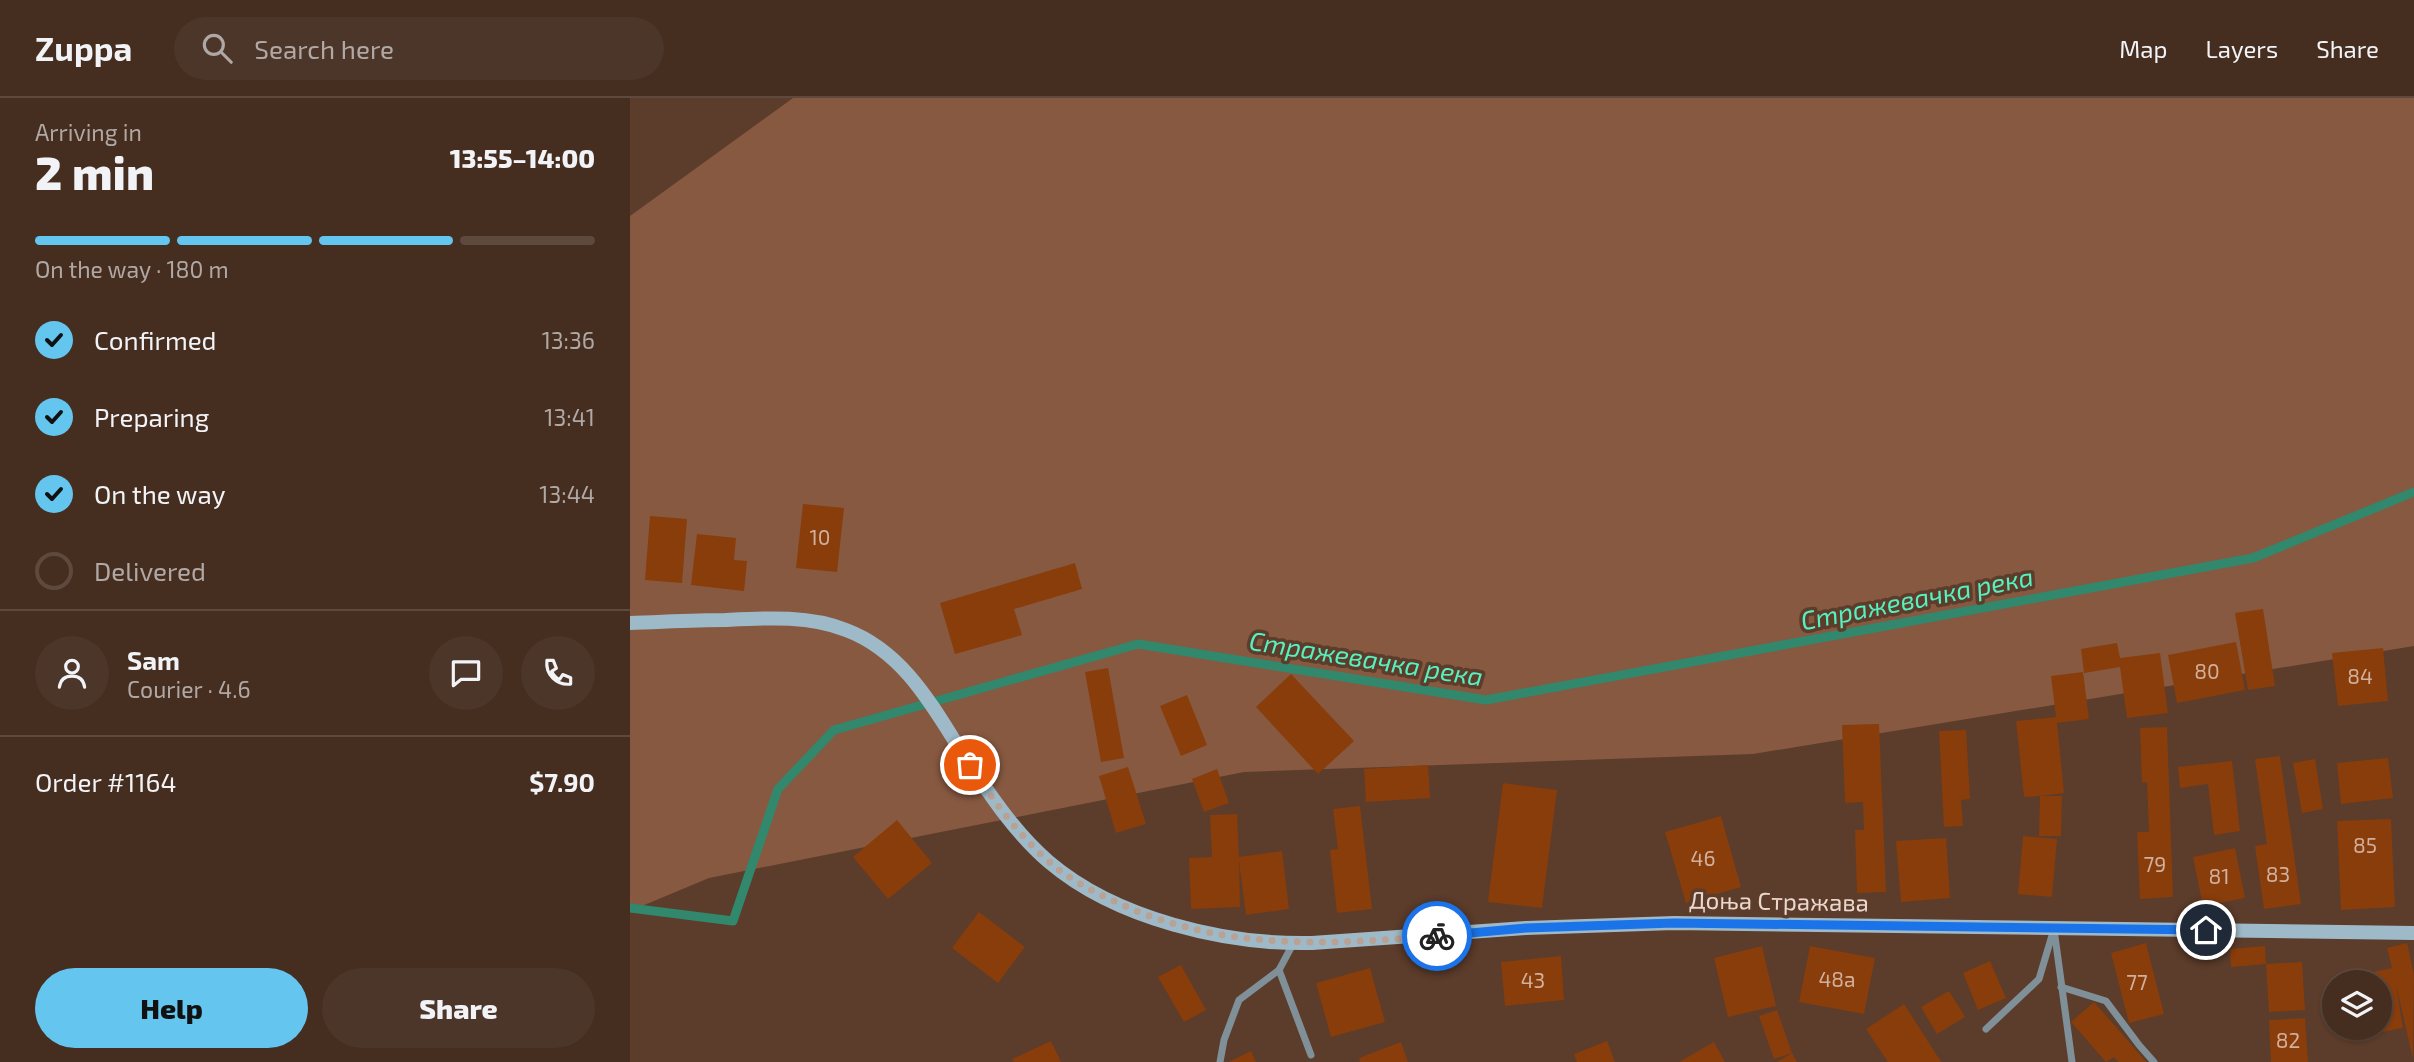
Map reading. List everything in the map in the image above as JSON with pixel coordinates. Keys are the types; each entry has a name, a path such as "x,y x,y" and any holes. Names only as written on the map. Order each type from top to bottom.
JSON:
{"main road":[{"name":"Доња Стражава","path":"630,623 765,618 829,624 878,646 915,680 985,788 1016,828 1048,861 1077,883 1128,908 1175,925 1224,937 1293,943 1424,937 1526,928 1662,923 2414,933"}],"street":[{"path":"2054,929 2072,1062"},
{"path":"1986,1029 2039,979 2054,929"},
{"path":"1220,1062 1224,1040 1239,1000 1279,970 1293,943"},
{"path":"1279,970 1311,1055"},
{"path":"2061,987 2106,1002 2154,1062"}],"shaded area":[{"path":"793,98 2414,98 2414,646 1753,754 1244,772 709,878 630,911 630,216"}],"building":[{"path":"803,504 844,508 837,572 796,568"},
{"path":"650,516 687,519 682,583 645,580"},
{"path":"697,534 736,538 734,560 747,561 744,591 691,585"},
{"path":"1075,563 1082,589 1014,609 1022,635 955,654 940,603"},
{"path":"2263,609 2275,686 2248,690 2235,613"},
{"path":"2236,642 2245,690 2177,703 2168,655"},
{"path":"2117,643 2120,658 2160,653 2168,713 2127,718 2120,667 2084,673 2081,649"},
{"path":"2383,648 2388,701 2338,706 2332,653"},
{"path":"1108,668 1124,758 1101,762 1085,672"},
{"path":"2083,672 2089,719 2057,723 2064,793 2024,797 2016,721 2056,717 2051,676"},
{"path":"1291,674 1354,741 1318,774 1256,707"},
{"path":"1187,695 1207,745 1181,756 1160,706"},
{"path":"1879,724 1886,892 1857,893 1855,830 1864,830 1863,802 1845,803 1842,725"},
{"path":"2167,727 2173,897 2140,899 2137,832 2149,832 2147,782 2142,783 2140,728"},
{"path":"1966,730 1970,799 1961,800 1963,826 1944,827 1939,731"},
{"path":"2280,756 2301,904 2264,909 2255,846 2267,844 2255,759"},
{"path":"2388,758 2393,798 2341,804 2337,763"},
{"path":"2315,759 2323,809 2302,813 2293,763"},
{"path":"2232,761 2240,831 2214,835 2208,784 2180,788 2178,767"},
{"path":"1428,765 1430,798 1366,802 1364,769"},
{"path":"1128,767 1146,824 1116,833 1099,776"},
{"path":"1217,769 1229,803 1204,812 1192,779"},
{"path":"1503,783 1557,790 1542,908 1488,902"},
{"path":"2040,796 2062,796 2061,836 2039,836"},
{"path":"1360,806 1372,909 1337,913 1330,850 1338,849 1333,809"},
{"path":"1237,814 1239,857 1282,851 1289,909 1246,915 1239,861 1240,907 1191,909 1189,858 1212,857 1210,815"},
{"path":"1721,816 1741,887 1686,903 1665,832"},
{"path":"2391,819 2395,907 2341,910 2337,821"},
{"path":"897,820 932,863 888,899 853,857"},
{"path":"2023,836 2057,839 2052,897 2018,894"},
{"path":"1946,838 1950,898 1901,902 1896,841"},
{"path":"2235,848 2245,898 2203,906 2193,857"},
{"path":"979,912 1025,947 998,983 952,948"},
{"path":"2146,943 2164,1014 2129,1023 2111,953"},
{"path":"2407,943 2414,975 2413,1059 2396,985 2403,1028 2392,1030 2392,970 2383,970 2392,968 2387,948"},
{"path":"1762,946 1776,1006 1728,1017 1714,958"},
{"path":"1810,946 1875,958 1864,1014 1799,1002"},
{"path":"2265,946 2266,964 2231,967 2230,949"},
{"path":"1561,956 1564,1000 1505,1006 1501,962"},
{"path":"1990,961 2006,998 1978,1010 1963,973"},
{"path":"2302,962 2305,1010 2269,1012 2266,964"},
{"path":"1181,965 1206,1010 1184,1022 1158,977"},
{"path":"1370,968 1385,1022 1331,1037 1316,983"},
{"path":"1949,991 1965,1017 1937,1034 1921,1007"},
{"path":"2094,1002 2146,1062 2118,1062 2114,1057 2106,1062 2071,1022"},
{"path":"1904,1004 1942,1062 1888,1062 1866,1029"},
{"path":"1777,1010 1792,1053 1774,1059 1759,1016"},
{"path":"2305,1018 2308,1062 2271,1062 2269,1020"},
{"path":"1051,1041 1061,1062 1014,1062 1012,1059"},
{"path":"1607,1041 1615,1062 1577,1062 1574,1054"},
{"path":"1401,1042 1408,1062 1360,1062 1359,1058"},
{"path":"1714,1042 1725,1062 1679,1062"},
{"path":"1251,1051 1256,1062 1229,1062"},
{"path":"1792,1053 1797,1062 1777,1062"}],"waterway":[{"name":"Стражевачка река","path":"630,908 733,921 778,789 834,730 1138,644 1486,700 2253,558 2414,492"}],"way so far":[{"path":"970,765 1016,828 1048,861 1077,883 1153,918 1224,937 1260,941 1312,943 1437,936"}],"route":[{"path":"1437,936 1526,928 1674,923 2206,930"}]}
